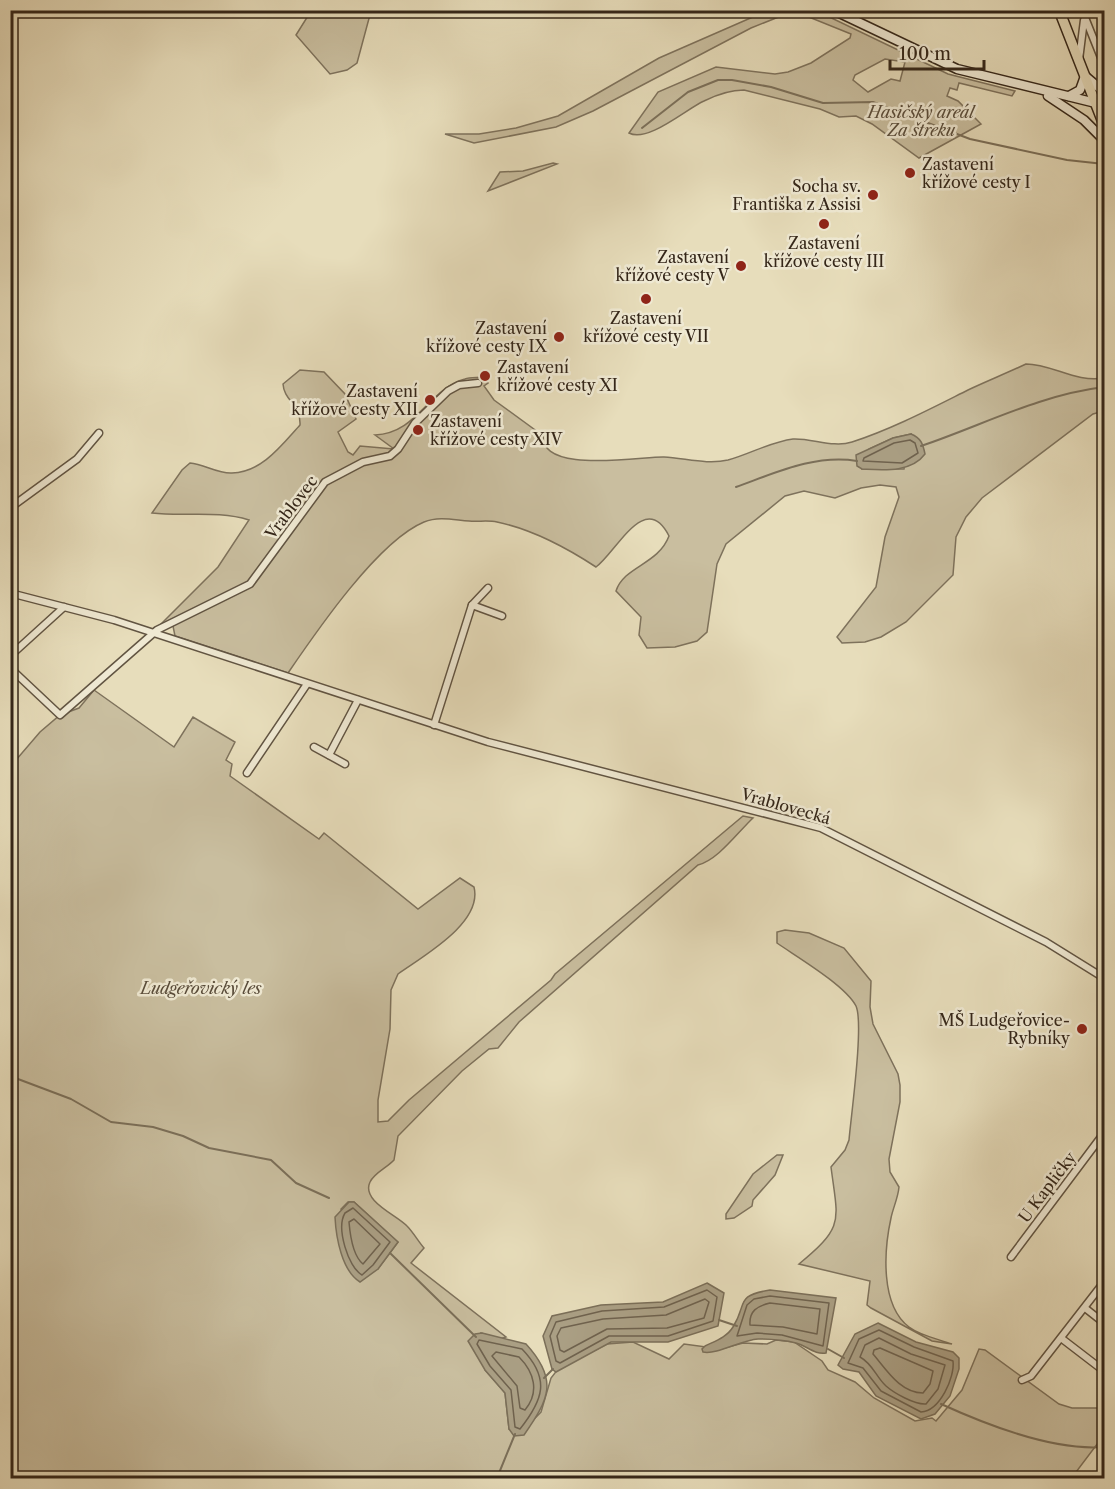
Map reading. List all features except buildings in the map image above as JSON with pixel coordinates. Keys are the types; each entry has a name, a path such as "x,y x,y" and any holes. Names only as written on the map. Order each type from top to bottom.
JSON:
{"main road":[{"path":"1059,10 1085,76 1100,104 1104,125"}],"street":[{"path":"833,10 957,69 1040,92 1100,104"},
{"path":"1079,61 1083,14"},
{"path":"1083,14 1104,65"},
{"path":"1068,97 1080,90 1085,76 1104,92"},
{"path":"1040,92 1084,120 1104,140"},
{"name":"Vrablovec","path":"10,668 60,715 154,634 250,584 326,482 363,462 390,456 398,449 415,423 448,391 459,385 478,383"},
{"path":"10,508 77,459 99,433"},
{"path":"10,593 154,634 434,725 472,605 488,588"},
{"path":"472,605 502,616"},
{"path":"10,656 64,607"},
{"path":"247,773 307,684"},
{"path":"329,755 358,700"},
{"name":"Vrablovecká","path":"434,725 569,764 821,828 1046,942 1104,978"},
{"path":"314,747 345,764"},
{"name":"U Kapličky","path":"1011,1257 1104,1133"},
{"path":"1022,1380 1031,1376 1104,1282"},
{"path":"1085,1308 1104,1323"},
{"path":"1061,1338 1104,1371"}],"green space":[{"name":"Hasičský areál Za štreku","path":"769,10 817,11 948,74 1015,91 1012,96 959,83 957,90 950,88 947,96 958,101 981,124 919,158 872,124 856,116 839,117 820,109 744,90 718,95 696,105 667,124 646,133 637,135 629,133 658,92 716,67 775,74 788,72 811,63 850,38 851,34 799,13 786,14 751,28 593,111 556,127 474,143 445,134 479,134 516,128 558,116 659,58","holes":["885,59 905,62 900,81 891,79 868,92 853,80 855,75"]},
{"path":"311,11 371,11 357,63 347,70 330,74 296,35"},
{"path":"557,164 488,191 500,172 523,171"},
{"path":"1026,364 1084,378 1104,378 1104,411 1093,414 982,498 966,517 956,537 953,575 906,622 881,637 865,642 842,643 837,637 876,587 885,537 899,497 896,487 880,485 861,488 835,498 804,491 785,496 726,544 717,564 707,632 697,641 675,647 647,648 639,635 641,617 616,591 626,576 650,560 664,546 669,536 660,523 650,519 641,521 631,529 596,567 548,540 510,525 494,521 446,519 424,522 406,532 368,567 331,612 288,673 175,636 172,621 156,629 218,567 249,520 213,514 152,513 182,470 190,463 227,473 243,472 262,463 278,449 300,425 298,412 286,395 283,384 300,370 324,372 345,394 356,419 338,432 348,452 353,455 360,446 394,449 375,435 402,427 452,384 467,378 484,377 488,383 484,386 494,400 538,432 544,432 545,446 556,454 572,459 592,461 664,457 712,462 728,460 793,439 837,444 852,442 896,425","holes":["911,434 904,469 862,469 869,449 893,438"]},
{"name":"Ludgeřovický les","path":"94,690 174,747 193,717 235,742 226,760 232,764 230,776 319,839 324,833 418,909 460,878 474,887 474,900 460,926 435,948 398,974 391,990 390,1029 378,1100 378,1122 388,1121 409,1100 551,980 555,974 743,816 753,818 720,852 698,865 519,1022 498,1048 489,1049 462,1071 398,1136 394,1160 370,1182 371,1195 381,1207 407,1226 424,1248 411,1263 506,1337 500,1339 481,1333 485,1370 505,1393 509,1429 534,1419 541,1412 551,1378 558,1369 607,1344 633,1342 669,1359 684,1344 721,1349 743,1343 767,1344 776,1340 794,1342 822,1361 828,1370 855,1382 874,1398 915,1421 932,1418 936,1421 962,1390 979,1349 985,1350 1059,1404 1072,1408 1104,1408 1104,1435 1073,1476 1076,1478 11,1478 10,767 40,732 60,715 79,708","holes":["348,1202 354,1202 398,1242 378,1269 341,1209"]},
{"path":"785,930 809,933 844,948 871,981 870,1007 873,1024 898,1074 900,1085 900,1102 889,1159 890,1172 899,1187 887,1245 886,1276 889,1291 893,1305 909,1327 924,1335 952,1344 932,1341 867,1305 870,1281 799,1264 824,1241 835,1222 831,1167 845,1150 849,1140 859,1031 856,1006 842,989 777,943 777,932"},
{"path":"777,1155 783,1155 775,1175 753,1200 752,1206 734,1218 726,1219 726,1214 753,1174"}],"water":[{"path":"911,434 917,437 923,447 925,454 919,460 904,467 887,470 862,469 857,466 856,455 893,438"},
{"path":"349,1202 354,1202 398,1242 378,1269 360,1282 344,1262 337,1234 335,1217"},
{"path":"707,1283 724,1293 718,1326 668,1342 611,1342 556,1372 552,1369 543,1336 552,1316 601,1305 663,1302"},
{"path":"770,1290 836,1298 826,1353 818,1353 791,1342 758,1339 703,1352 702,1349 705,1346 728,1333 746,1298"},
{"path":"878,1323 916,1342 953,1352 959,1358 959,1369 950,1396 935,1414 921,1419 876,1396 859,1372 843,1369 838,1365 855,1334"},
{"path":"482,1333 526,1344 543,1368 547,1390 540,1411 524,1435 514,1436 509,1429 505,1393 485,1370 468,1341 475,1334"}],"waterway":[{"path":"642,128 688,92 718,80 732,80 771,87 823,103 873,102 970,139 1067,160 1104,164"},
{"path":"921,446 1034,404 1104,387"},
{"path":"736,487 811,462 857,461"},
{"path":"10,1076 71,1099 111,1122 153,1127 183,1136 209,1148 271,1160 296,1183 329,1198"},
{"path":"390,1253 476,1337"},
{"path":"719,1320 737,1326"},
{"path":"828,1349 844,1358"},
{"path":"544,1378 553,1369"},
{"path":"941,1404 1000,1428 1043,1441 1064,1445 1104,1447"},
{"path":"497,1478 515,1434"},
{"path":"1048,1478 1058,1475 1065,1478"}],"place":[{"name":"Zastavení křížové cesty I","path":"910,173"},
{"name":"Socha sv. Františka z Assisi","path":"873,195"},
{"name":"Zastavení křížové cesty III","path":"824,224"},
{"name":"Zastavení křížové cesty V","path":"741,266"},
{"name":"Zastavení křížové cesty VII","path":"646,299"},
{"name":"Zastavení křížové cesty IX","path":"559,337"},
{"name":"Zastavení křížové cesty XI","path":"485,376"},
{"name":"Zastavení křížové cesty XII","path":"430,400"},
{"name":"Zastavení křížové cesty XIV","path":"418,430"},
{"name":"MŠ Ludgeřovice- Rybníky","path":"1082,1029"}]}
